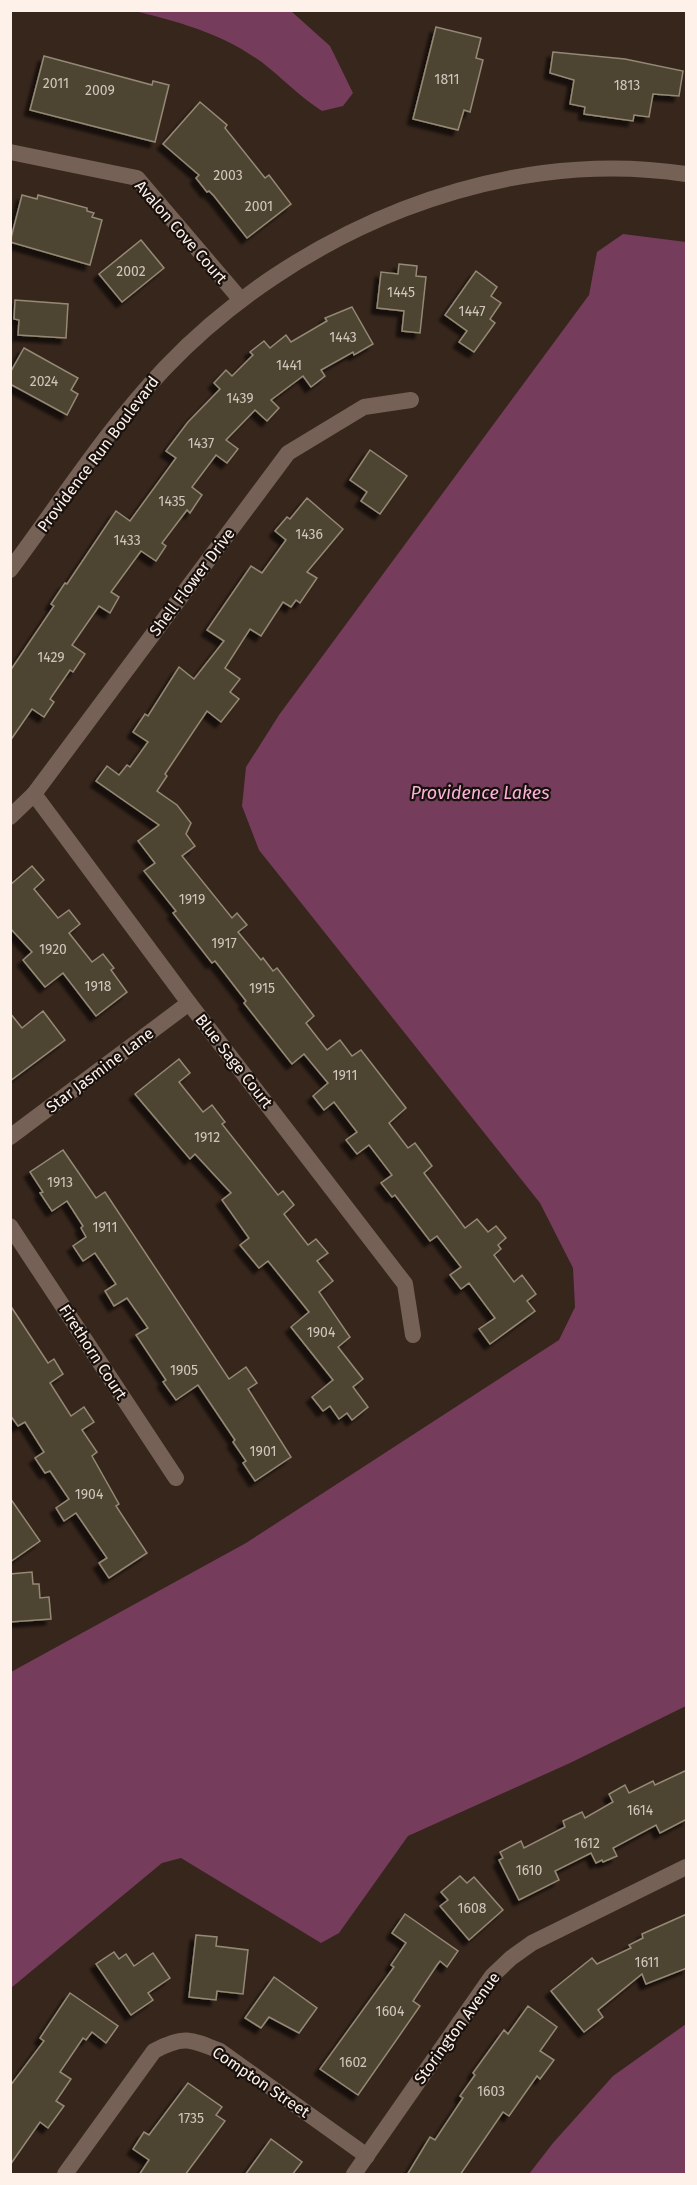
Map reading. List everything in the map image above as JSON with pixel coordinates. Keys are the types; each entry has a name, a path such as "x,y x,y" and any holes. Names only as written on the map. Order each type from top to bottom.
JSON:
{"street":[{"name":"Avalon Cove Court","path":"10,152 137,178 241,300"},
{"name":"Providence Run Boulevard","path":"10,570 129,409 165,368 241,300 332,241 400,211 463,191 506,181 582,170 647,170 687,174"},
{"name":"Shell Flower Drive","path":"10,817 34,794 288,453 364,407 411,400"},
{"name":"Blue Sage Court","path":"34,794 189,1003 405,1284 412,1335"},
{"name":"Star Jasmine Lane","path":"10,1137 189,1003"},
{"name":"Firethorn Court","path":"10,1226 176,1478"},
{"name":"Storington Avenue","path":"354,2175 492,1977 511,1958 532,1943 687,1867"},
{"name":"Compton Street","path":"65,2175 154,2051 175,2039 199,2042 220,2051 367,2156"}],"water":[{"path":"134,11 291,11 330,46 353,93 343,106 322,111 269,68 238,47 187,25"},
{"name":"Providence Lakes","path":"623,234 686,242 686,1706 570,1763 408,1836 339,1933 321,1943 181,1858 162,1863 11,1988 11,1672 246,1543 559,1340 575,1307 573,1268 540,1203 259,850 242,806 246,767 279,715 589,295 597,252"},
{"path":"686,2024 686,2174 529,2174 553,2143 613,2076"}],"building":[{"path":"436,27 481,38 476,58 483,60 470,112 464,110 458,130 413,119"},
{"path":"553,52 625,59 683,71 679,96 653,94 649,117 634,115 633,121 584,114 585,107 570,104 574,80 550,73"},
{"path":"44,56 152,85 153,81 169,85 155,142 30,110"},
{"path":"200,102 227,125 225,128 265,178 269,175 291,204 247,238 214,196 209,191 207,192 196,178 199,175 163,144"},
{"path":"22,195 37,199 38,195 87,208 87,211 94,213 92,217 102,220 90,265 10,242"},
{"path":"141,240 164,268 122,302 99,274"},
{"path":"399,264 417,266 416,276 426,277 420,333 402,331 404,311 377,308 381,272 398,274"},
{"path":"476,271 497,287 491,296 501,303 490,319 495,323 474,352 459,342 467,331 445,315"},
{"path":"15,300 68,304 66,338 18,335 19,320 14,319"},
{"path":"352,307 373,344 321,370 325,376 311,387 303,376 271,400 279,408 267,421 255,410 226,440 238,449 227,463 216,455 192,487 202,495 190,513 187,510 162,543 166,546 156,561 141,551 111,592 119,597 110,613 99,606 72,645 85,654 73,672 70,670 50,699 54,702 44,717 32,709 10,741 10,671 54,606 51,604 116,511 130,521 176,458 166,451 188,422 220,389 214,383 226,370 232,376 253,355 250,352 264,341 270,348 286,335 291,342 327,321 325,318"},
{"path":"24,348 78,378 71,390 78,394 67,415 10,384 10,373"},
{"path":"370,450 407,476 380,514 361,501 367,492 350,480"},
{"path":"307,498 343,529 307,572 317,578 300,603 296,600 291,607 283,602 261,636 250,629 225,668 240,679 230,692 239,699 221,722 207,711 165,774 167,776 157,791 177,805 191,823 186,834 195,846 182,856 232,918 237,913 247,925 238,932 261,960 263,958 273,971 277,968 314,1016 306,1023 327,1050 340,1040 352,1056 361,1050 406,1108 389,1123 408,1148 415,1143 432,1166 424,1173 465,1228 477,1219 488,1232 496,1226 506,1238 498,1245 501,1249 494,1255 514,1282 522,1275 536,1294 527,1301 535,1311 490,1344 479,1329 495,1318 469,1283 461,1289 450,1275 461,1267 437,1236 430,1241 395,1195 392,1197 381,1183 392,1175 369,1145 357,1154 346,1140 357,1132 334,1102 324,1110 313,1096 328,1083 304,1054 292,1064 244,1003 246,1001 215,961 212,963 173,913 176,911 144,871 155,863 138,841 159,825 96,781 107,766 119,775 127,765 130,767 148,742 133,732 145,714 148,716 179,667 194,679 224,641 207,630 251,566 262,573 286,540 275,531 287,517 290,519"},
{"path":"32,866 44,880 34,889 58,918 69,910 80,924 69,933 92,962 103,954 114,968 111,970 127,992 96,1016 63,973 45,987 23,960 32,952 10,928 10,885"},
{"path":"43,1011 65,1040 10,1081 10,1013 22,1028"},
{"path":"179,1059 190,1073 179,1082 203,1112 212,1105 225,1122 222,1124 278,1195 283,1191 294,1205 284,1214 308,1245 316,1239 328,1253 317,1261 333,1281 319,1292 350,1337 338,1347 363,1379 353,1387 368,1407 352,1420 347,1413 339,1419 330,1406 323,1411 312,1397 333,1380 291,1327 309,1312 268,1261 259,1268 240,1245 249,1238 222,1200 231,1193 195,1154 190,1159 135,1094"},
{"path":"63,1150 96,1198 105,1192 229,1379 246,1367 257,1383 248,1389 291,1457 255,1481 243,1463 246,1461 233,1442 235,1440 198,1385 176,1400 163,1382 166,1380 136,1335 148,1328 127,1298 114,1306 105,1291 116,1284 95,1253 83,1261 73,1246 86,1237 81,1228 83,1226 67,1201 52,1211 40,1193 43,1192 30,1172"},
{"path":"10,1305 48,1363 54,1359 63,1374 50,1383 71,1416 84,1407 94,1422 82,1430 97,1452 92,1456 119,1504 116,1506 147,1553 109,1578 99,1563 107,1558 76,1513 64,1521 56,1508 69,1499 50,1471 45,1473 35,1458 44,1452 25,1422 18,1426 10,1415"},
{"path":"10,1498 40,1541 10,1562"},
{"path":"32,1572 33,1584 39,1584 40,1598 49,1597 51,1619 10,1622 10,1574"},
{"path":"687,1770 687,1819 660,1833 656,1825 613,1848 617,1856 603,1862 602,1860 596,1863 591,1853 555,1871 559,1880 519,1900 499,1860 503,1858 500,1852 521,1841 524,1848 565,1827 563,1821 582,1812 585,1818 613,1802 609,1794 625,1785 629,1793 653,1781 655,1785"},
{"path":"460,1876 467,1883 474,1877 503,1910 469,1940 440,1906 448,1900 441,1892"},
{"path":"405,1914 458,1951 447,1967 440,1961 437,1965 413,2001 420,2006 358,2095 320,2069 394,1967 391,1965 406,1943 392,1933"},
{"path":"687,1914 687,1968 646,1984 642,1974 598,2010 603,2017 584,2032 551,1991 592,1958 597,1964 631,1948 629,1945 643,1938 642,1934"},
{"path":"196,1935 217,1937 216,1946 248,1950 243,1994 217,1991 216,2000 189,1997"},
{"path":"114,1952 119,1959 126,1954 134,1966 153,1953 170,1978 148,1993 153,2000 131,2015 96,1964"},
{"path":"274,1977 317,2008 299,2033 269,2017 261,2028 245,2018"},
{"path":"70,1993 118,2026 106,2043 92,2032 86,2040 83,2038 60,2072 71,2079 56,2101 64,2106 48,2128 40,2122 10,2165 10,2086 44,2041 40,2038"},
{"path":"528,2006 557,2027 540,2051 554,2060 540,2079 537,2076 509,2116 503,2112 460,2175 407,2175 430,2137 435,2140 463,2098 460,2096 475,2075 473,2073 504,2030 508,2034"},
{"path":"188,2083 222,2107 216,2115 225,2121 185,2175 139,2175 149,2160 133,2149 144,2132 149,2135"},
{"path":"271,2139 302,2162 292,2175 245,2175"}]}
